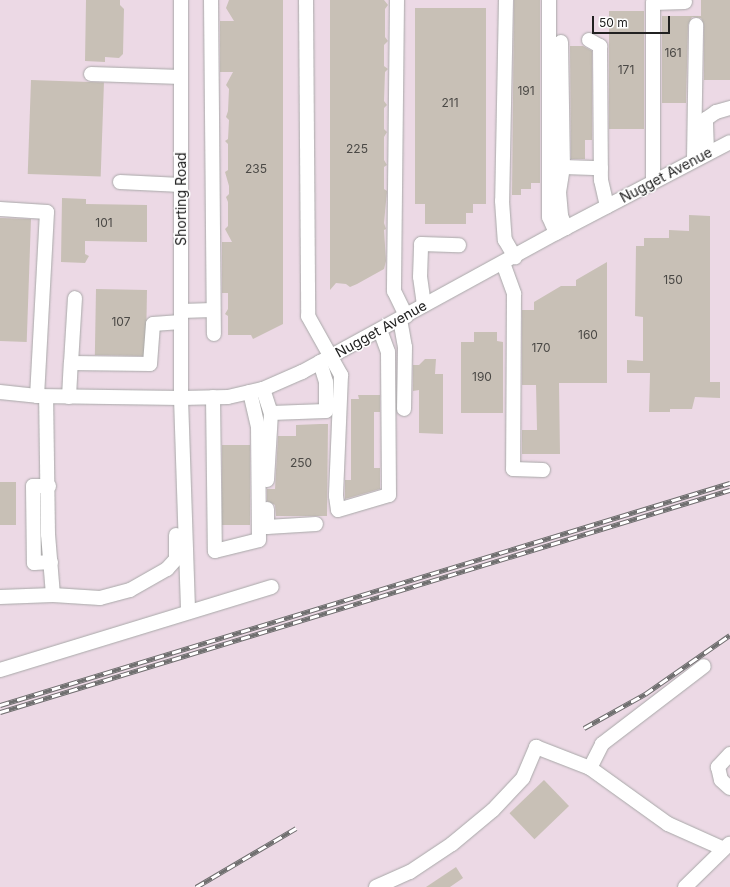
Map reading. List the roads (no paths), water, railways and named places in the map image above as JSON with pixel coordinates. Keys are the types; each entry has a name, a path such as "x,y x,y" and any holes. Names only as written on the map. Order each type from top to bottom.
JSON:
{"street":[{"name":"Shorting Road","path":"181,0 181,316 183,462 188,612"},
{"path":"210,0 214,334"},
{"path":"306,0 308,316 326,359 341,375 336,496 338,510 389,495 388,352 380,330"},
{"path":"397,0 394,291 403,318 405,347 404,409"},
{"path":"506,0 502,201 505,240 514,294 513,469 543,470"},
{"path":"549,0 549,217 561,231"},
{"path":"653,181 653,3 685,2"},
{"path":"694,159 696,25"},
{"path":"589,40 600,46 600,168 607,206"},
{"path":"561,42 563,167 559,192 561,231"},
{"path":"92,74 182,77"},
{"path":"707,152 706,119 716,112 730,108"},
{"name":"Nugget Avenue","path":"0,392 42,397 182,398 212,397 256,391 326,359 653,181 707,152 730,142"},
{"path":"563,167 600,168"},
{"path":"120,182 181,185"},
{"path":"0,210 47,212 42,397 49,480 48,534 53,595"},
{"path":"424,305 420,277 421,244 459,245"},
{"path":"69,397 75,298"},
{"path":"71,363 150,364 153,324 181,316 214,310"},
{"path":"271,413 326,410 326,359"},
{"path":"212,397 215,551 259,540 258,427 256,391"},
{"path":"256,391 271,413 267,527 316,524"},
{"path":"0,598 53,595 100,598 130,590 167,569 176,559 177,471 183,462"},
{"path":"0,670 188,612 272,588"},
{"path":"590,768 602,744 704,666"},
{"path":"376,887 410,872 452,844 493,810 523,778 536,747 590,768 668,824 727,846 685,887"},
{"path":"730,754 718,767 721,780 730,788"}],"railway":[{"path":"0,705 730,483"},
{"path":"0,712 730,490"},
{"path":"584,728 645,694 730,635"},
{"path":"196,887 296,828"}]}
